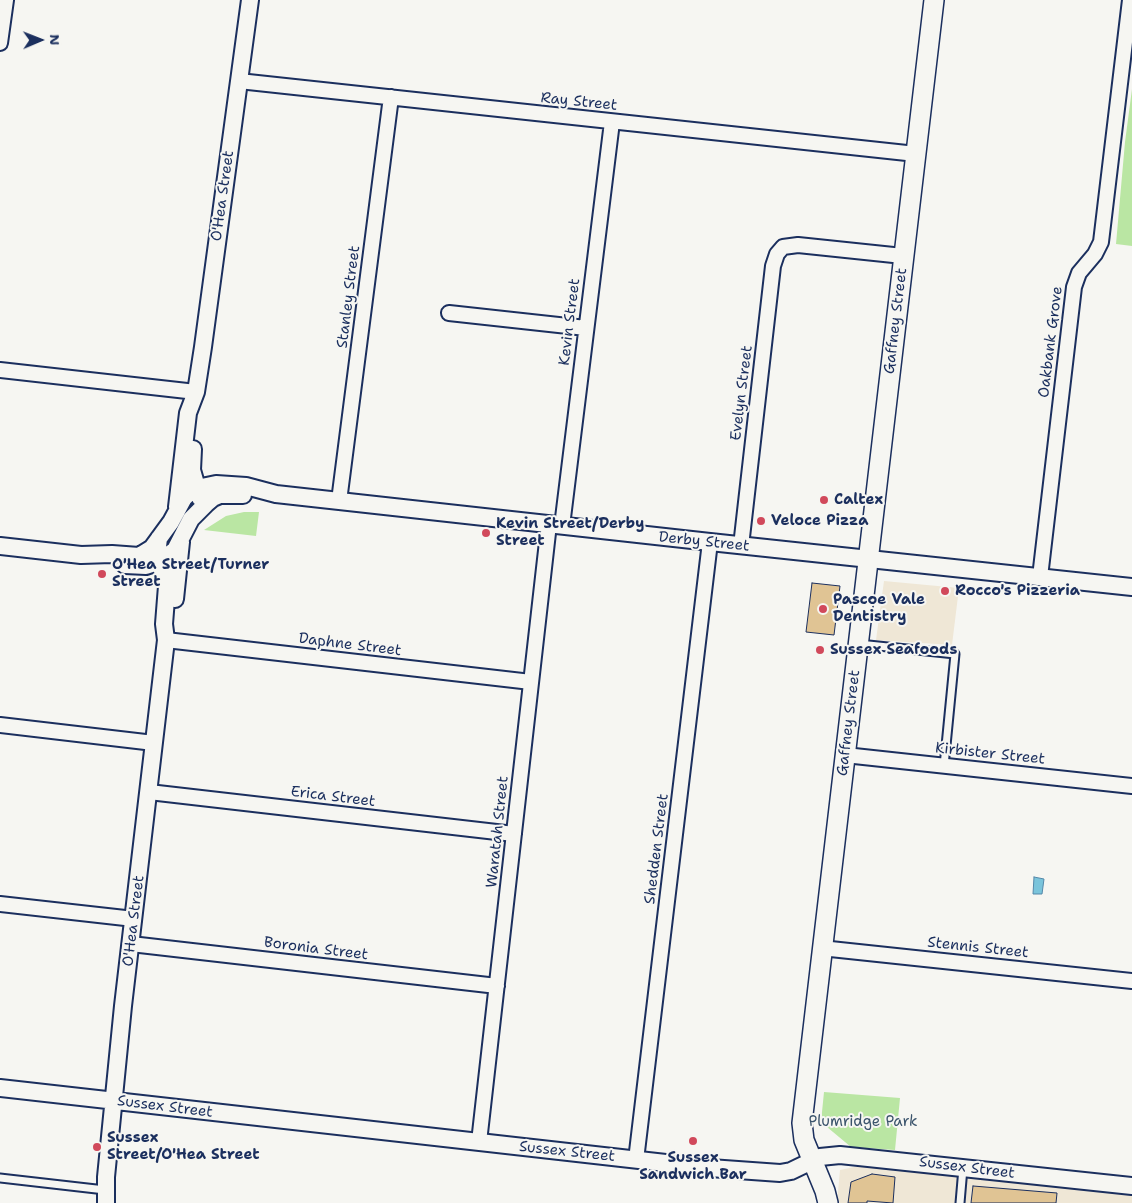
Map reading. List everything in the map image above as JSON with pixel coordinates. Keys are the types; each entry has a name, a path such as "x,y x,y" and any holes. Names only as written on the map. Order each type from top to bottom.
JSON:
{"main road":[{"name":"Gaffney Street","path":"828,1203 804,1140 802,1123 821,948 934,0"}],"street":[{"path":"0,43 6,0"},
{"name":"O'Hea Street","path":"176,512 188,413 196,392 250,0"},
{"name":"Oakbank Grove","path":"1040,577 1074,287 1079,273 1095,254 1101,242 1130,0"},
{"name":"Ray Street","path":"239,81 916,154"},
{"name":"Stanley Street","path":"338,501 391,98"},
{"name":"Kevin Street","path":"555,525 586,328 612,122"},
{"name":"Evelyn Street","path":"741,546 773,266 777,254 783,247 798,244 904,256"},
{"path":"449,313 586,328"},
{"path":"0,370 196,392"},
{"name":"O'Hea Street","path":"191,519 199,507 200,500 191,462 198,414 196,392"},
{"name":"Derby Street","path":"197,488 227,484 246,486 276,494"},
{"path":"0,546 81,555 112,554 140,556 152,548 184,498 197,488"},
{"name":"Derby Street","path":"181,542 191,519 213,498 220,495 276,494 1132,587"},
{"name":"Waratah Street","path":"479,1142 531,682 555,525"},
{"name":"O'Hea Street","path":"106,1196 114,1101 166,640 164,624 167,586 156,551 160,537"},
{"path":"81,555 112,564 150,565 176,550 181,542"},
{"name":"O'Hea Street","path":"166,640 172,626 181,542"},
{"name":"Shedden Street","path":"636,1160 710,542"},
{"name":"Daphne Street","path":"166,640 531,682"},
{"path":"0,725 154,742"},
{"name":"Kirbister Street","path":"845,755 1132,786"},
{"name":"Erica Street","path":"149,792 514,834"},
{"path":"0,904 134,920"},
{"name":"Boronia Street","path":"131,944 497,986"},
{"name":"Stennis Street","path":"821,948 1132,981"},
{"name":"Sussex Street","path":"0,1088 710,1168 780,1173 791,1171 820,1157 840,1155 1132,1186"}],"lane":[{"path":"858,644 955,654 944,766"},
{"path":"960,1203 963,1168"},
{"path":"0,1178 106,1196"}],"shaded area":[{"path":"884,581 959,588 952,645 876,640"},
{"path":"873,1163 1132,1192 1132,1203 837,1203 840,1170"}],"green space":[{"path":"1132,89 1132,246 1116,244 1125,142"},
{"path":"244,512 259,512 256,536 204,530 226,516"},
{"name":"Plumridge Park","path":"824,1092 900,1098 895,1150 851,1147 821,1122"}],"water":[{"path":"1034,877 1044,879 1042,894 1033,894"}],"building":[{"name":"Pascoe Vale Dentistry","path":"812,583 840,586 834,635 806,632"},
{"path":"872,1174 895,1177 893,1203 867,1201 867,1203 848,1203 851,1182"},
{"path":"973,1186 1057,1193 1056,1203 971,1203"}],"place":[{"name":"Caltex","path":"824,500"},
{"name":"Veloce Pizza","path":"761,521"},
{"name":"Kevin Street/Derby Street","path":"486,533"},
{"name":"O'Hea Street/Turner Street","path":"102,574"},
{"name":"Rocco's Pizzeria","path":"945,591"},
{"name":"Pascoe Vale Dentistry","path":"823,609"},
{"name":"Sussex Seafoods","path":"820,650"},
{"name":"Sussex Sandwich Bar","path":"693,1141"},
{"name":"Sussex Street/O'Hea Street","path":"97,1147"}]}
